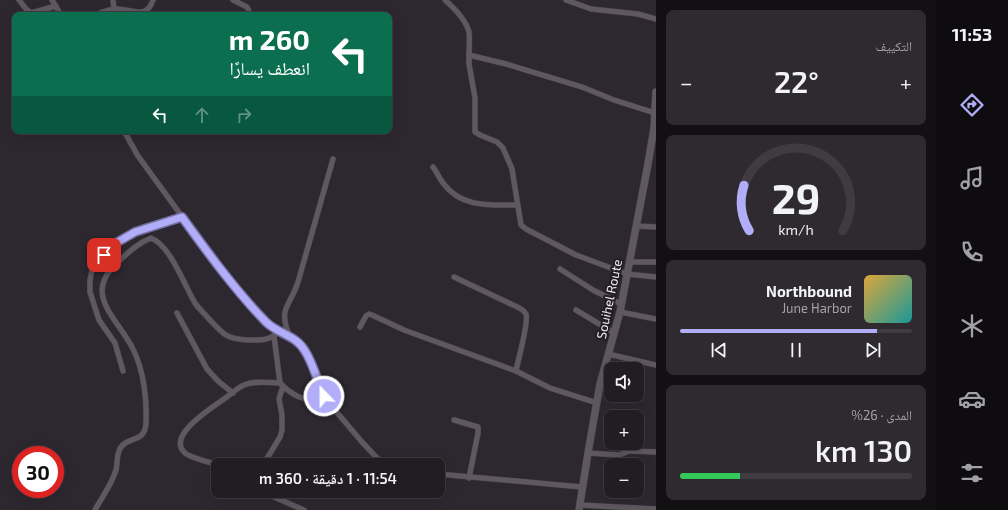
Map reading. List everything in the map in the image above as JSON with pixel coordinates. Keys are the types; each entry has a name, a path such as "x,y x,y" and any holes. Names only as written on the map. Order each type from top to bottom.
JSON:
{"main road":[{"name":"Souihel Route","path":"579,507 597,403 608,354 620,312 636,226 654,128 656,92"}],"street":[{"path":"19,0 30,12"},
{"path":"52,0 59,12"},
{"path":"113,0 114,9"},
{"path":"104,12 114,9 135,12 144,11 149,8 153,0"},
{"path":"233,0 247,7 250,12"},
{"path":"566,0 591,9 638,14 656,19"},
{"path":"449,1 466,25 468,31 469,64 475,98 475,132 497,142 503,148 512,169 520,223 526,229 576,254 627,274 656,277"},
{"path":"35,12 56,6"},
{"path":"469,55 521,68 582,87 614,100 655,113"},
{"path":"126,134 138,156 182,217 218,266 257,313 270,326 279,332 289,335 305,350 324,396 377,458"},
{"path":"289,335 285,324 285,310 295,292 332,159"},
{"path":"433,167 443,183 460,199 470,203 517,205"},
{"path":"124,371 115,343 100,320 90,292 92,270 116,243 135,232 182,217"},
{"path":"636,226 656,227"},
{"path":"95,510 108,489 116,469 119,451 123,444 140,437 146,425 144,394 139,363 133,349 114,321 103,296 102,286 109,270 139,244 151,238 156,240 170,257 196,305 218,330 233,338 262,340 270,339 279,332"},
{"path":"629,262 656,262"},
{"path":"560,269 593,290 621,304"},
{"path":"454,277 513,305 526,314 526,327 516,371"},
{"path":"576,310 614,333"},
{"path":"620,312 656,319"},
{"path":"177,314 207,369 218,381 233,393"},
{"path":"360,327 366,316 369,314 404,330 516,371 550,388 597,403"},
{"path":"267,458 280,437 282,430 282,415 278,398 281,385 274,336"},
{"path":"608,354 656,365"},
{"path":"211,463 184,453 181,448 183,435 194,422 243,385 250,383 281,385 295,394 307,399 324,396"},
{"path":"454,420 478,427 468,478"},
{"path":"588,453 619,455 630,451 656,452"},
{"path":"445,475 582,487"},
{"path":"276,498 304,510"},
{"path":"579,507 656,509"}],"route":[{"path":"104,255 116,243 135,232 182,217 218,266 257,313 270,326 279,332 289,335 305,350 324,396"}]}
